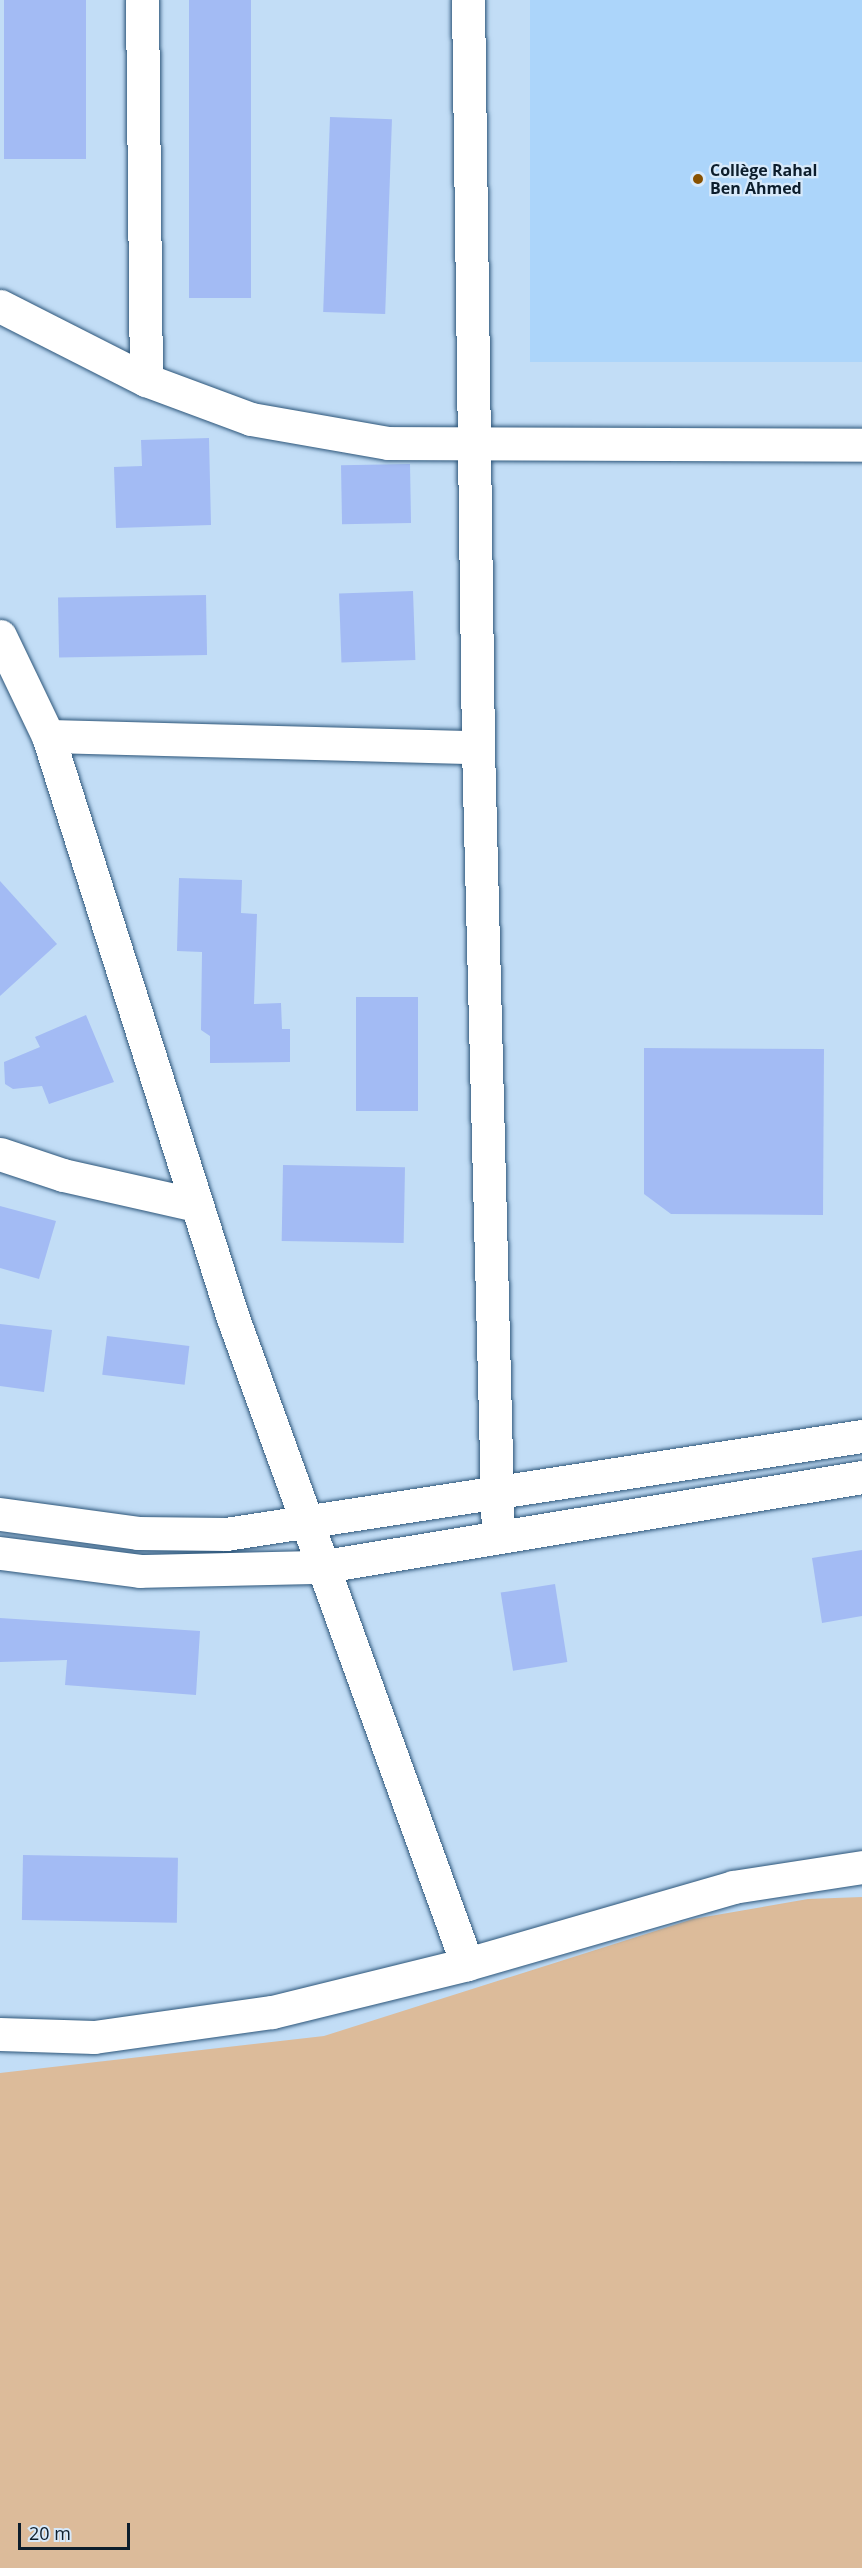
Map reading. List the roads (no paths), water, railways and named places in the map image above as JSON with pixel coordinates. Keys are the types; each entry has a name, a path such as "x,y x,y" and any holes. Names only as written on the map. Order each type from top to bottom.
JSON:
{"street":[{"path":"142,0 146,380"},
{"path":"468,0 478,747 495,1493 498,1537"},
{"path":"0,306 146,380 252,419 388,443 862,445"},
{"path":"0,636 48,736 196,1205 304,1525 467,1964"},
{"path":"48,736 478,747"},
{"path":"0,1154 63,1175 196,1205"},
{"path":"0,1514 74,1526 226,1534 304,1525 862,1436"},
{"path":"0,1553 69,1564 140,1571 319,1567 862,1477"},
{"path":"69,1564 74,1526"},
{"path":"0,2034 94,2037 272,2012 467,1964 733,1887 862,1867"}],"place":[{"name":"Collège Rahal Ben Ahmed","path":"698,179"}]}
